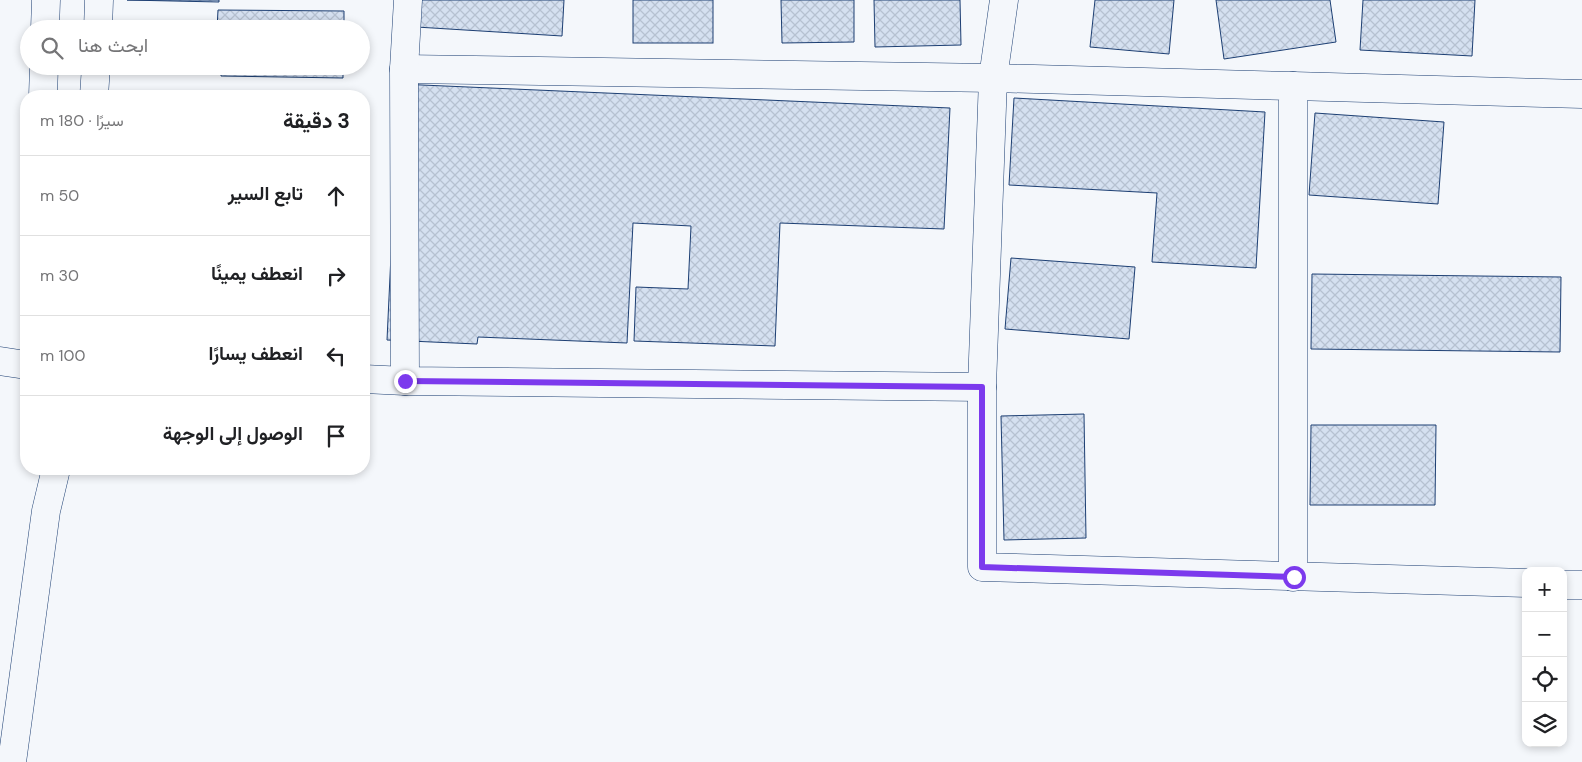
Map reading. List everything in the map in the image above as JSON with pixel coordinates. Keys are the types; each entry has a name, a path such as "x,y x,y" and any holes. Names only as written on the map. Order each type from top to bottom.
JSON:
{"street":[{"path":"45,20 46,0"},
{"path":"98,20 99,0"},
{"path":"405,381 404,69 408,0"},
{"path":"1004,0 993,78 982,387 982,567 1522,584"},
{"path":"404,69 993,78 1582,94"},
{"path":"43,90 44,75"},
{"path":"94,90 95,75"},
{"path":"1293,86 1294,577"},
{"path":"0,361 20,363"},
{"path":"370,378 405,381 982,387"},
{"path":"43,475 46,511"},
{"path":"12,762 46,511 55,475"},
{"path":"1567,584 1582,585"}],"building":[{"path":"127,0 219,0 219,2"},
{"path":"402,0 564,0 562,36 400,26"},
{"path":"633,0 713,0 713,43 633,43"},
{"path":"781,0 854,0 854,42 782,43"},
{"path":"874,0 960,0 961,45 875,47"},
{"path":"1095,0 1174,0 1169,54 1090,47"},
{"path":"1216,0 1330,0 1336,42 1224,59"},
{"path":"1363,0 1475,0 1472,56 1360,50"},
{"path":"218,10 344,11 344,20 217,20"},
{"path":"343,75 343,78 221,76"},
{"path":"399,84 950,108 944,229 780,223 775,346 634,341 636,287 688,289 691,226 633,223 627,343 478,337 477,344 387,340"},
{"path":"1014,98 1265,112 1256,268 1152,262 1157,193 1009,185"},
{"path":"1315,113 1444,122 1438,204 1309,195"},
{"path":"1011,258 1135,267 1129,339 1005,329"},
{"path":"1312,274 1561,277 1560,352 1311,349"},
{"path":"1084,414 1086,538 1004,540 1001,416"},
{"path":"1311,425 1436,425 1435,505 1310,505"}],"route":[{"path":"405,381 982,387 982,567 1294,577"}]}
